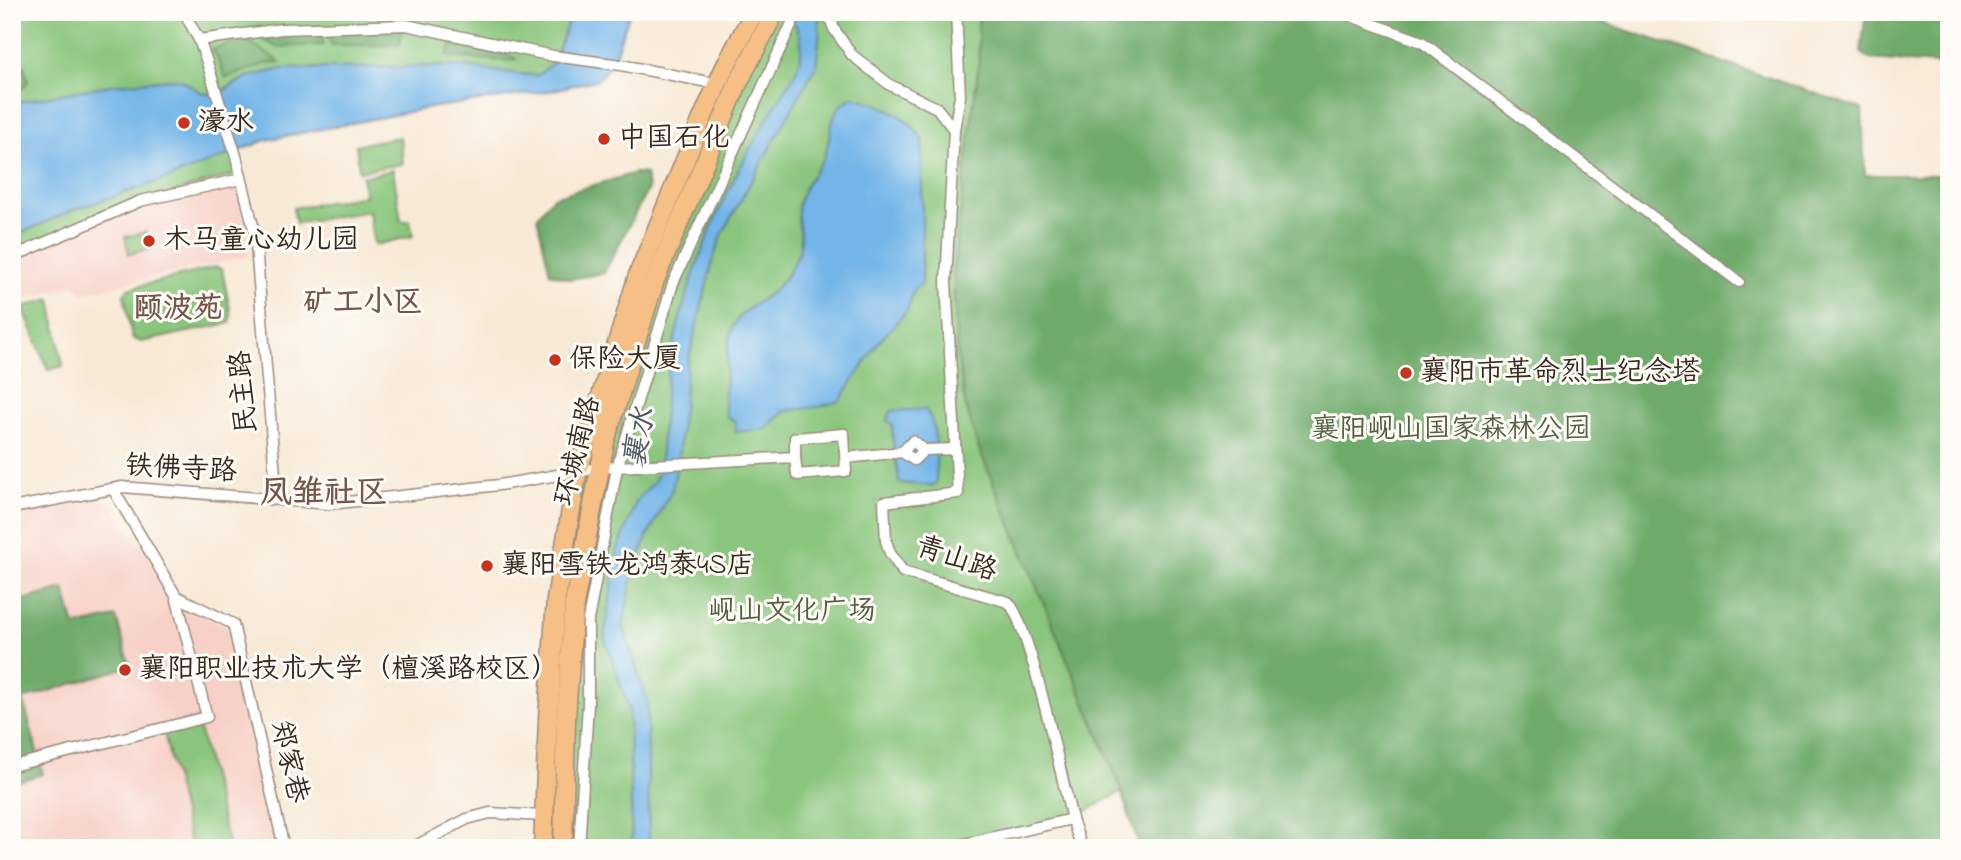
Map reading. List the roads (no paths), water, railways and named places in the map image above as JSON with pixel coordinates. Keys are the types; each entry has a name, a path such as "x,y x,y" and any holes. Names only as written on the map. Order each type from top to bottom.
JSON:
{"highway":[{"name":"环城南路","path":"543,848 556,599 577,474 638,275 678,173 754,12"},
{"name":"环城南路","path":"563,848 566,719 574,605 655,280 739,81 774,15"}],"street":[{"path":"184,12 200,40 282,29 406,25 553,56 621,65 718,84"},
{"path":"579,848 588,704 588,620 608,468 673,283 797,12"},
{"path":"828,12 834,29 852,55 890,85 937,108 954,130"},
{"path":"846,458 899,452 914,460 925,450 955,449 946,282 954,130 960,96 956,12"},
{"path":"1340,12 1422,43 1739,282"},
{"name":"民主路","path":"200,40 236,156 255,234 277,499"},
{"path":"12,257 140,201 241,179"},
{"path":"844,434 846,471 797,475 795,457 795,438 844,434"},
{"name":"青山路","path":"955,449 958,493 884,502 886,541 902,572 1008,602 1014,607 1027,642 1072,820 1082,848"},
{"name":"铁佛寺路","path":"12,508 121,487 330,504 499,485 608,468 795,457"},
{"path":"12,766 207,717 176,597 113,489"},
{"name":"郑家巷","path":"176,597 233,624 284,848"},
{"path":"412,848 467,819 490,813 543,816"},
{"path":"947,848 1072,820"}],"water":[{"name":"濠水","path":"572,12 630,12 614,58 599,79 550,91 429,108 266,140 175,176 73,210 12,237 12,103 116,84 172,79 181,80 202,93 211,94 248,77 283,69 456,66 537,76 553,63"},
{"name":"襄水","path":"788,12 817,12 819,32 816,66 723,232 713,260 687,365 678,460 672,490 647,537 634,570 623,626 647,701 649,848 632,848 629,709 604,637 617,552 637,500 654,482 659,472 670,360 698,262 739,168 789,84 801,56 800,36"},
{"path":"854,97 884,107 902,117 917,131 922,140 922,284 914,289 907,311 877,344 840,401 784,411 766,429 736,432 735,421 727,417 725,401 730,334 740,317 777,287 793,265 800,245 798,214 801,195 826,152 838,109"},
{"path":"925,409 935,434 936,483 932,486 899,483 892,424 887,421 891,411"}],"place":[{"name":"濠水","path":"184,123"},
{"name":"中国石化","path":"604,139"},
{"name":"木马童心幼儿园","path":"149,241"},
{"name":"保险大厦","path":"555,360"},
{"name":"襄阳市革命烈士纪念塔","path":"1406,373"},
{"name":"襄阳雪铁龙鸿泰4S店","path":"487,566"},
{"name":"襄阳职业技术大学（檀溪路校区）","path":"125,670"}],"district":[{"name":"矿工小区","path":"363,304"},
{"name":"颐波苑","path":"178,310"},
{"name":"凤雏社区","path":"324,494"}],"park label":[{"name":"襄阳岘山国家森林公园","path":"1451,430"},
{"name":"岘山文化广场","path":"792,612"}]}
